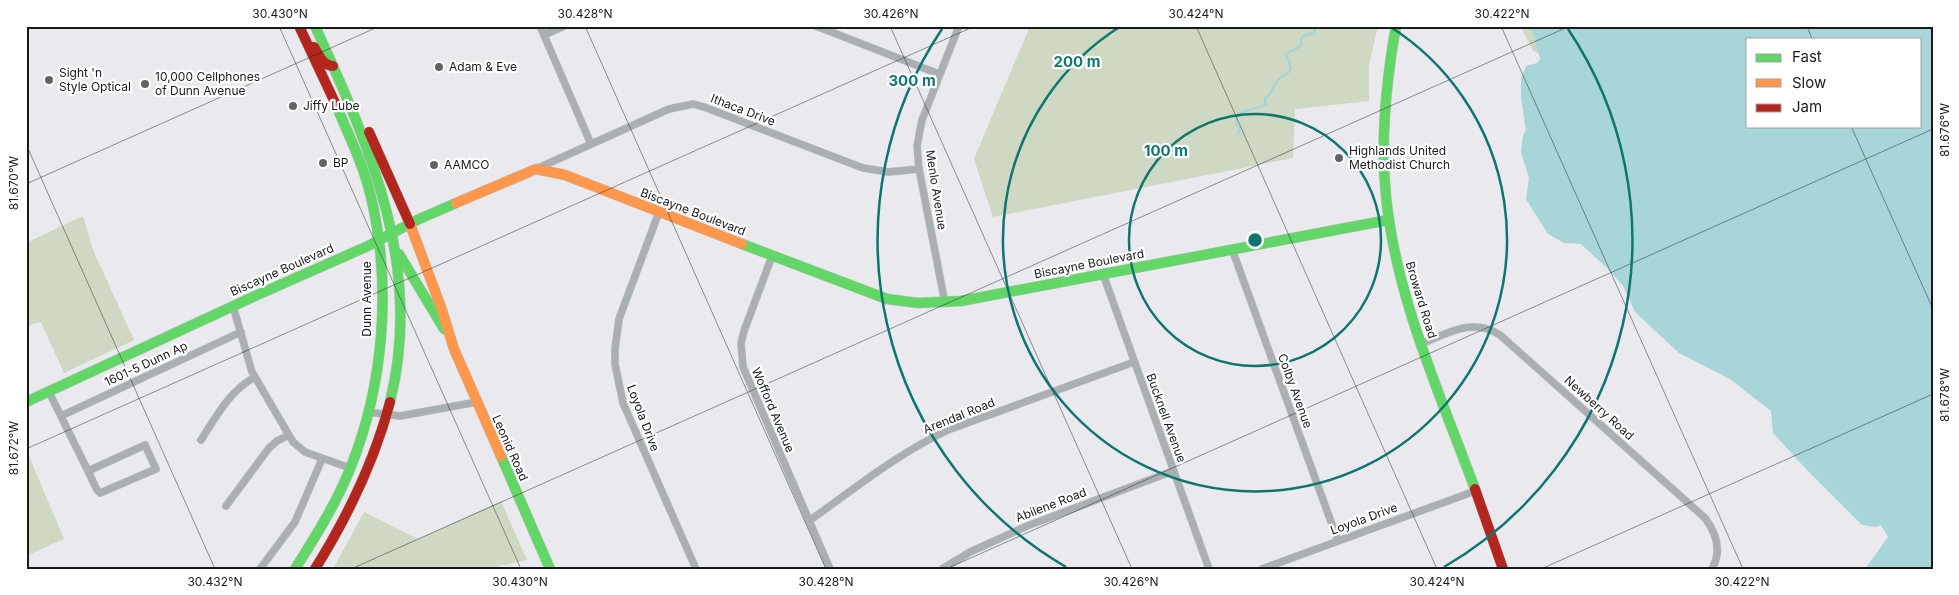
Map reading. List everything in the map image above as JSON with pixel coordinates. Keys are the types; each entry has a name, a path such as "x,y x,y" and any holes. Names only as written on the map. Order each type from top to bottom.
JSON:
{"street":[{"name":"Dunn Avenue","path":"295,569 322,524 350,468 368,412 376,376 382,315 379,240 360,160 299,26"},
{"path":"314,26 344,89 374,163 384,200 399,273 400,325 396,369 387,415 371,466 338,534 315,569"},
{"path":"540,26 591,144"},
{"path":"544,35 564,26"},
{"path":"816,26 939,74"},
{"name":"Menlo Avenue","path":"944,303 919,169 918,134 939,74 959,26"},
{"name":"Broward Road","path":"1396,26 1387,79 1384,126 1383,154 1388,220 1403,292 1503,569"},
{"path":"305,40 311,44 323,62 333,66"},
{"name":"Leonid Road","path":"344,89 354,102 396,190 442,310 449,337 550,569"},
{"name":"Ithaca Drive","path":"536,169 669,109 693,104 864,168 888,172 919,169"},
{"name":"Biscayne Boulevard","path":"26,402 410,224 536,169 565,175 891,301 919,305 944,303 1388,220"},
{"name":"Loyola Drive","path":"659,212 619,319 615,364 623,403 696,569"},
{"name":"Leonid Road","path":"391,234 402,263 449,337"},
{"name":"Colby Avenue","path":"1232,249 1338,541"},
{"name":"Wofford Avenue","path":"772,256 744,331 741,343 742,361 746,378 830,569"},
{"name":"Bucknell Avenue","path":"1103,274 1209,569"},
{"path":"233,306 249,364 293,442 300,449 350,468"},
{"name":"Newberry Road","path":"1421,344 1467,326 1491,328 1705,518 1717,542 1717,558 1712,569"},
{"name":"1601-5 Dunn Ap","path":"61,416 241,332"},
{"name":"Arendal Road","path":"809,521 883,467 927,440 948,430 1134,362"},
{"path":"201,440 233,394 240,386 255,377"},
{"path":"48,392 97,490 100,493 156,469 145,445 88,471"},
{"path":"368,412 400,416 477,402"},
{"path":"226,506 269,448 277,441 289,435"},
{"path":"260,569 295,522 322,458"},
{"name":"Abilene Road","path":"942,569 970,552 1027,526 1173,471"},
{"name":"Loyola Drive","path":"1262,569 1475,491"},
{"path":"322,524 338,534"}],"green space":[{"path":"1030,26 1378,26 1369,65 1369,101 1295,109 1293,158 993,217 974,159"},
{"path":"1521,26 1531,26 1539,53 1533,51"},
{"path":"83,216 93,250 134,340 64,373 41,322 26,326 26,243"},
{"path":"26,449 64,539 26,556"},
{"path":"501,501 527,560 486,569 333,569 364,512 418,539"}],"water":[{"path":"1531,26 1933,26 1933,569 1865,569 1888,537 1881,525 1876,527 1862,525 1773,433 1771,411 1730,379 1679,353 1635,312 1623,286 1581,244 1564,243 1548,234 1526,199 1529,178 1521,152 1523,135 1526,130 1521,98 1521,78 1526,66 1537,63 1540,59"}],"waterway":[{"path":"1238,134 1240,129 1236,124 1237,115 1266,104 1265,98 1270,94 1278,80 1290,70 1286,54 1299,47 1301,45 1301,38 1314,33 1316,26"}],"traffic: fast":[{"path":"315,26 355,117 372,163 386,209 396,255 400,303 399,352 390,402"},
{"path":"1396,26 1389,68 1384,132 1384,175 1391,234 1399,271 1421,345 1475,489"},
{"path":"295,569 332,508 362,437 371,404 381,335 383,300 378,231 365,175 339,112"},
{"path":"26,402 368,246 417,220 456,203"},
{"path":"742,244 887,299 918,303 961,301 1388,220"},
{"path":"399,254 444,329"},
{"path":"501,456 550,569"}],"traffic: slow":[{"path":"456,203 536,169 565,175 742,244"},
{"path":"410,224 442,310 454,349 501,456"}],"traffic: jam":[{"path":"299,26 337,107"},
{"path":"314,47 324,62 333,66"},
{"path":"369,132 410,224"},
{"path":"315,569 349,509 368,468 384,425 390,402"},
{"path":"1475,489 1503,569"}],"place":[{"name":"Adam & Eve","path":"439,67"},
{"name":"Sight 'n Style Optical","path":"49,80"},
{"name":"10,000 Cellphones of Dunn Avenue","path":"145,84"},
{"name":"Jiffy Lube","path":"293,106"},
{"name":"Highlands United Methodist Church","path":"1339,158"},
{"name":"BP","path":"323,163"},
{"name":"AAMCO","path":"434,165"}]}
